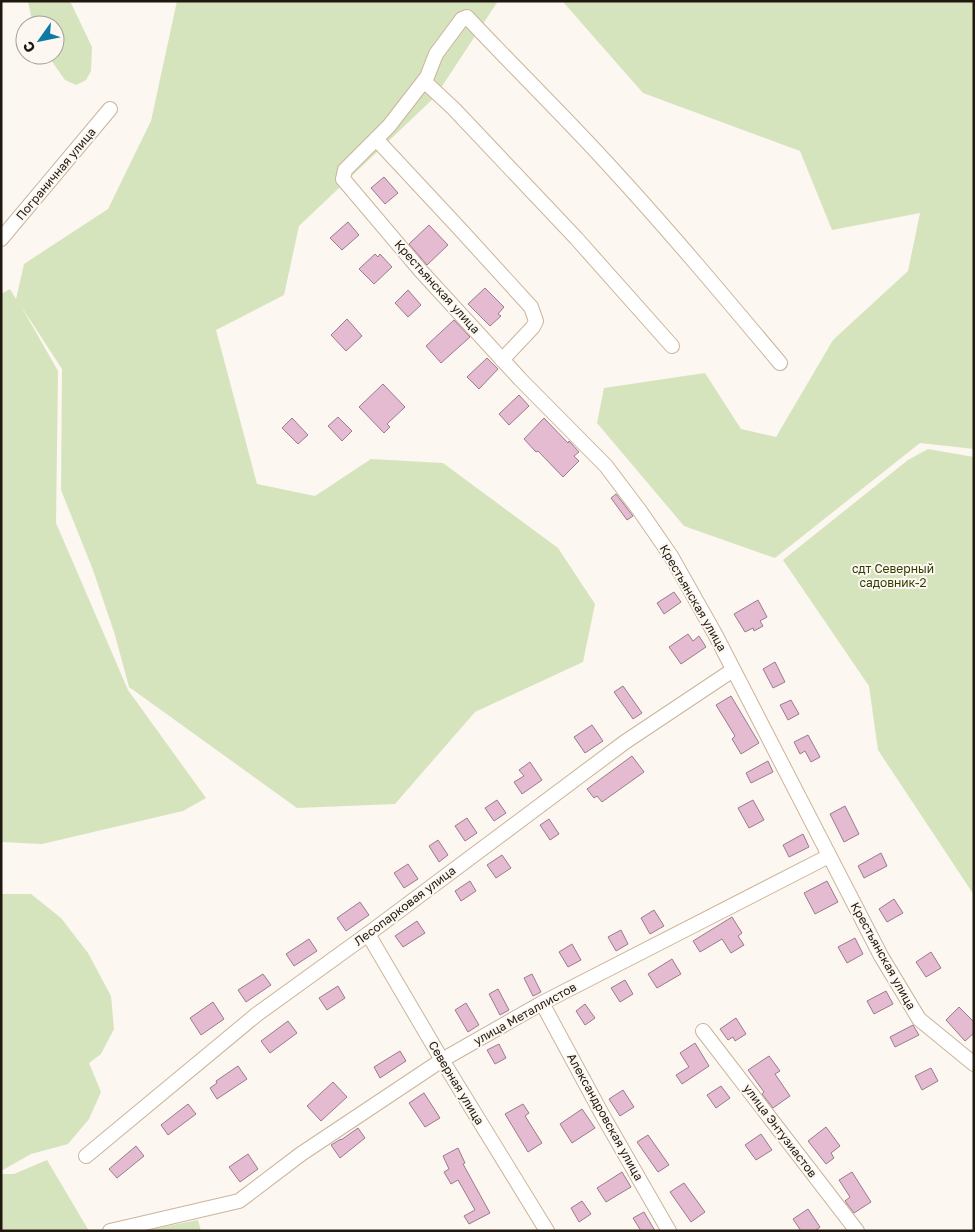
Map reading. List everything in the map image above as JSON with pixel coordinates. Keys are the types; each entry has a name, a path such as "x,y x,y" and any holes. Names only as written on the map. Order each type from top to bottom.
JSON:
{"street":[{"path":"502,360 533,327 536,321 531,308 376,139 427,77 436,54 462,19 467,17 606,162 695,262 780,363"},
{"path":"424,81 454,109 576,238 672,346"},
{"name":"Пограничная улица","path":"1,239 110,109"},
{"name":"Крестьянская улица","path":"376,139 345,170 343,179 420,270 502,360 606,466 640,511 671,556 716,634 829,856 918,1019 974,1064"},
{"name":"Лесопарковая улица","path":"86,1156 256,1015 625,742 733,670"},
{"name":"улица Металлистов","path":"110,1231 239,1201 302,1154 442,1060 542,1003 829,856"},
{"name":"Северная улица","path":"368,934 442,1060 547,1231"},
{"name":"Александровская улица","path":"542,1003 602,1116 669,1231"},
{"name":"улица Энтузиастов","path":"703,1031 857,1231"}],"green space":[{"path":"28,1 70,1 92,47 91,71 86,80 76,85 65,80 54,65 65,65 65,15 31,15"},
{"path":"177,1 498,1 435,97 299,226 284,295 216,330 257,484 315,496 371,459 443,463 558,548 595,604 583,662 475,712 395,804 297,808 129,687 115,635 93,570 61,490 62,369 21,306 58,371 56,523 128,690 206,798 183,811 42,844 1,842 1,294 10,289 16,299 24,264 108,209 151,121"},
{"path":"564,1 974,2 974,449 920,443 775,558 684,526 597,423 604,388 705,373 741,429 776,437 833,340 908,271 920,213 832,230 800,151 643,93"},
{"name":"сдт Северный садовник-2","path":"928,449 974,457 974,895 878,750 869,686 783,560 908,460"},
{"path":"1,894 31,894 61,918 88,953 111,996 114,1029 101,1054 89,1063 101,1092 89,1119 68,1144 31,1154 1,1171"},
{"path":"47,1160 89,1231 1,1231 1,1174 14,1174"},
{"path":"198,1220 201,1231 143,1231"}],"building":[{"path":"384,177 398,193 385,204 371,188"},
{"path":"348,222 359,235 342,250 330,238"},
{"path":"429,225 448,245 427,265 409,244"},
{"path":"375,254 378,257 380,254 392,267 374,284 359,269"},
{"path":"485,288 504,307 498,314 501,316 490,326 468,304"},
{"path":"408,290 421,305 408,317 395,303"},
{"path":"347,319 362,336 346,351 331,335"},
{"path":"454,320 470,337 441,363 426,346"},
{"path":"487,358 498,369 479,389 467,377"},
{"path":"383,384 405,407 387,424 390,427 384,433 359,407"},
{"path":"519,395 529,406 509,425 499,414"},
{"path":"338,417 352,431 342,441 328,426"},
{"path":"292,418 308,435 298,444 282,428"},
{"path":"544,418 579,452 574,456 579,461 563,477 524,439"},
{"path":"616,494 633,516 627,520 611,498"},
{"path":"674,592 681,602 664,614 657,603"},
{"path":"758,600 767,617 760,621 763,626 754,631 753,628 745,632 734,614"},
{"path":"688,634 693,641 699,636 706,647 681,664 669,647"},
{"path":"775,662 785,682 773,688 763,669"},
{"path":"623,686 642,713 633,719 614,692"},
{"path":"731,696 759,743 741,754 732,739 735,736 716,705"},
{"path":"791,700 799,714 788,720 780,705"},
{"path":"592,725 603,741 585,753 574,737"},
{"path":"808,735 820,757 811,762 805,751 800,754 794,742"},
{"path":"632,756 644,772 602,802 597,796 594,798 587,789"},
{"path":"768,761 773,772 751,783 746,773"},
{"path":"530,762 542,780 522,794 514,782 524,776 519,770"},
{"path":"497,800 506,813 494,821 485,808"},
{"path":"753,800 764,820 749,828 738,808"},
{"path":"845,806 859,834 844,842 830,814"},
{"path":"467,818 477,833 465,841 455,826"},
{"path":"549,819 559,834 550,840 540,825"},
{"path":"803,834 809,847 789,857 783,845"},
{"path":"438,840 448,855 439,862 429,846"},
{"path":"881,853 887,866 864,878 858,866"},
{"path":"502,855 511,868 496,878 487,865"},
{"path":"408,864 418,879 404,888 394,873"},
{"path":"470,881 476,891 461,901 455,891"},
{"path":"827,881 838,902 815,914 804,893"},
{"path":"894,899 903,913 887,922 879,909"},
{"path":"360,902 369,915 346,931 337,918"},
{"path":"654,910 664,926 650,934 641,918"},
{"path":"732,917 742,933 738,936 744,945 731,953 722,939 700,952 693,941"},
{"path":"417,921 425,933 403,947 395,936"},
{"path":"621,930 628,944 616,951 608,937"},
{"path":"855,938 863,954 847,963 838,947"},
{"path":"309,939 317,951 294,966 286,954"},
{"path":"572,944 581,960 568,967 559,952"},
{"path":"931,952 941,968 926,977 916,962"},
{"path":"672,959 681,974 657,988 648,974"},
{"path":"263,974 271,985 246,1002 238,990"},
{"path":"532,974 541,992 533,996 524,978"},
{"path":"625,980 633,994 620,1002 611,988"},
{"path":"338,986 345,998 327,1010 319,998"},
{"path":"498,989 509,1010 500,1015 489,994"},
{"path":"886,991 893,1004 874,1014 867,1001"},
{"path":"213,1002 224,1019 201,1035 190,1018"},
{"path":"466,1003 479,1025 468,1032 455,1010"},
{"path":"585,1004 595,1018 585,1025 576,1011"},
{"path":"959,1007 974,1022 974,1033 965,1041 946,1020"},
{"path":"736,1018 746,1034 735,1041 733,1037 728,1040 720,1029"},
{"path":"288,1021 297,1033 270,1053 261,1041"},
{"path":"913,1025 919,1035 895,1047 890,1037"},
{"path":"695,1043 709,1066 682,1084 676,1075 689,1067 680,1053"},
{"path":"499,1044 506,1058 495,1064 487,1050"},
{"path":"400,1051 406,1061 380,1078 374,1067"},
{"path":"769,1056 780,1071 775,1074 790,1096 773,1108 748,1070"},
{"path":"238,1066 247,1079 217,1099 210,1088 217,1083 216,1081"},
{"path":"931,1068 938,1081 922,1090 915,1076"},
{"path":"333,1082 347,1097 321,1121 307,1106"},
{"path":"721,1086 730,1098 716,1108 707,1095"},
{"path":"623,1090 634,1107 620,1116 609,1099"},
{"path":"424,1093 440,1118 425,1127 409,1103"},
{"path":"188,1104 196,1114 168,1135 161,1125"},
{"path":"523,1104 529,1113 525,1116 542,1143 528,1152 505,1114"},
{"path":"582,1109 595,1128 572,1143 560,1124"},
{"path":"826,1127 840,1146 831,1153 834,1158 826,1164 808,1141"},
{"path":"358,1128 365,1138 340,1158 331,1145"},
{"path":"761,1134 772,1150 756,1160 745,1145"},
{"path":"648,1135 669,1165 658,1172 637,1142"},
{"path":"136,1146 144,1156 117,1178 109,1169"},
{"path":"458,1148 465,1163 463,1164 490,1213 469,1224 464,1216 475,1210 458,1180 451,1184 444,1172 449,1169 443,1156"},
{"path":"248,1154 258,1169 240,1182 229,1167"},
{"path":"622,1172 631,1187 606,1202 597,1188"},
{"path":"852,1172 871,1202 854,1213 845,1201 850,1197 839,1180"},
{"path":"684,1183 705,1212 691,1222 670,1192"},
{"path":"582,1201 591,1214 579,1222 571,1208"},
{"path":"808,1209 820,1227 815,1231 801,1231 793,1219"},
{"path":"644,1212 655,1231 641,1231 633,1218"}]}
